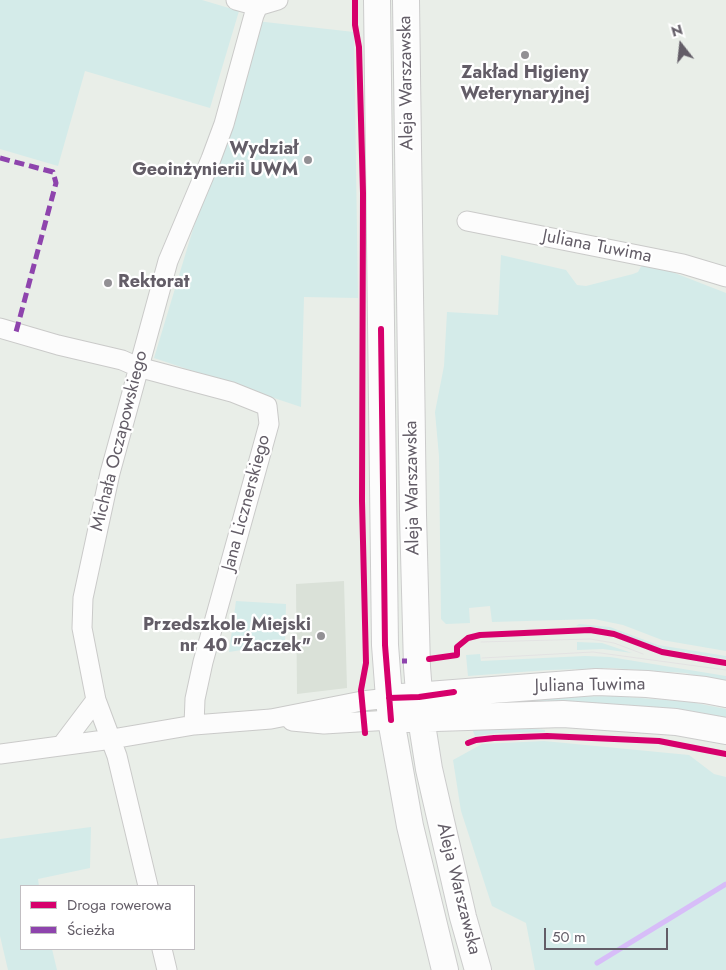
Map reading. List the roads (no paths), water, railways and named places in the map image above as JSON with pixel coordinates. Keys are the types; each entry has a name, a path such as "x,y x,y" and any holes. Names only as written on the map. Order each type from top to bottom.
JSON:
{"main road":[{"name":"Aleja Warszawska","path":"377,0 385,645 390,709 410,826 445,970"},
{"name":"Aleja Warszawska","path":"406,0 413,515 417,667 420,708 425,745 445,841 478,970"},
{"path":"417,667 456,705 425,745"},
{"name":"Juliana Tuwima","path":"390,709 456,705 596,682 657,685 726,694"},
{"name":"Juliana Tuwima","path":"456,705 676,722 726,731"}],"street":[{"path":"236,0 259,3 278,0"},
{"name":"Michała Oczapowskiego","path":"148,885 112,739 96,700 82,628 83,598 110,473 168,261 212,159 224,124 254,14 259,3"},
{"name":"Juliana Tuwima","path":"467,221 683,264 726,277"},
{"name":"Jana Licznerskiego","path":"0,328 49,343 122,360 138,367 232,392 267,406 269,424 204,662 195,699 194,725"},
{"path":"62,746 96,700"},
{"path":"0,754 112,739 194,725 271,719 324,724 390,709"},
{"path":"162,950 167,970"}],"waterway":[{"path":"597,963 726,884"}],"tram line":[{"path":"481,642 590,639 614,643 643,654"},
{"path":"482,658 593,652 726,670"}],"place":[{"name":"Zakład Higieny Weterynaryjnej","path":"525,55"},
{"name":"Wydział Geoinżynierii UWM","path":"308,160"},
{"name":"Rektorat","path":"108,283"},
{"name":"Przedszkole Miejski nr 40 \"Żaczek\"","path":"321,636"}]}
